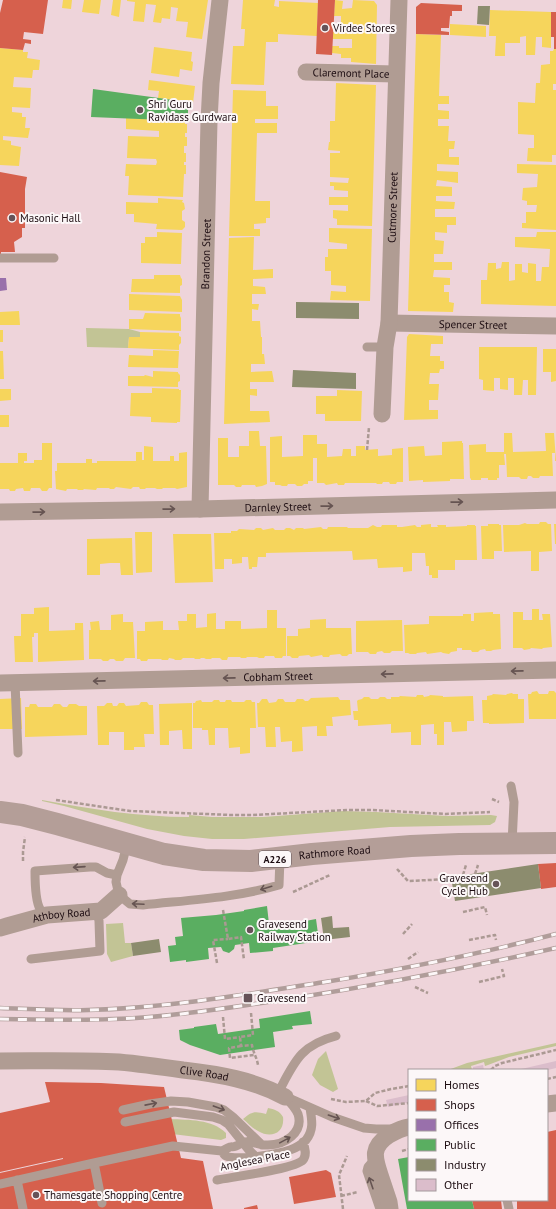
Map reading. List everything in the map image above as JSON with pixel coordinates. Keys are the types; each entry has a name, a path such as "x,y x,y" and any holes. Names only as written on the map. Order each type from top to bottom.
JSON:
{"main road":[{"name":"Rathmore Road","path":"0,812 22,815 164,854 204,860 251,861 312,854 411,846 556,843"}],"street":[{"name":"Brandon Street","path":"200,509 209,121 211,75 220,0"},
{"name":"Cutmore Street","path":"382,414 385,347 389,322 399,0"},
{"name":"Claremont Place","path":"306,72 396,74"},
{"name":"Spencer Street","path":"389,322 556,326"},
{"name":"Darnley Street","path":"0,512 200,509 556,500"},
{"name":"Cobham Street","path":"8,683 556,670"},
{"name":"Athboy Road","path":"0,928 47,915 101,911 119,896"},
{"name":"Clive Road","path":"0,1061 90,1061 147,1065 229,1077 258,1084 282,1095"},
{"path":"390,1209 375,1159 376,1150 384,1139 405,1128"}],"lane":[{"path":"0,258 54,258"},
{"path":"367,346 385,347"},
{"path":"8,683 18,753"},
{"path":"511,786 514,802 512,843"},
{"path":"127,844 116,882 119,896 130,904 143,905 236,895 259,891 279,885 280,858"},
{"path":"47,915 42,912 39,907 34,871 90,866 96,867 107,873 117,875"},
{"path":"31,959 100,951 99,921 97,911"},
{"path":"282,1095 296,1060 302,1052 323,1039 336,1036"},
{"name":"Clive Road","path":"282,1095 332,1117 364,1128 405,1128"},
{"name":"Anglesea Place","path":"222,1151 242,1142 269,1145 282,1142 292,1136 298,1122 297,1114 292,1104 282,1095"},
{"path":"123,1110 171,1101 188,1102 216,1107 224,1110 234,1117 262,1145"},
{"path":"0,1184 173,1146 222,1151 226,1156 239,1157 280,1153 292,1149 303,1142 310,1133 312,1126 310,1108"},
{"path":"125,1122 174,1112 213,1117 228,1124 242,1142 259,1155"},
{"name":"Anglesea Place","path":"217,1180 274,1170 299,1163 303,1160 305,1155 303,1142"},
{"path":"375,1159 368,1167 367,1171 380,1209"},
{"path":"94,1163 102,1203"},
{"path":"17,1180 23,1209"}],"path":[{"path":"50,799 130,811 232,815 347,810 379,810 446,814 490,812"},
{"path":"492,799 497,800 501,804"},
{"path":"394,866 408,881 451,880"},
{"path":"289,893 332,874"},
{"path":"463,912 486,907 488,915"},
{"path":"217,910 229,909"},
{"path":"223,910 228,939"},
{"path":"403,934 412,924"},
{"path":"469,940 495,935 496,940"},
{"path":"217,963 213,940 241,937 244,960"},
{"path":"408,959 418,952"},
{"path":"479,982 504,976 502,969"},
{"path":"414,986 428,993"},
{"path":"223,1017 225,1038 253,1035 251,1013"},
{"path":"240,1036 241,1046"},
{"path":"254,1055 230,1058 228,1048 252,1045 254,1055 257,1058 257,1063"},
{"path":"492,1069 502,1063 556,1050"},
{"path":"366,1101 375,1093 408,1086"},
{"path":"329,1098 346,1102 366,1101 377,1106 408,1103"},
{"path":"343,1209 340,1173 347,1156"},
{"path":"341,1196 361,1191"}],"green space":[{"path":"86,328 129,329 140,332 140,337 129,337 128,348 87,347"},
{"path":"42,800 115,812 170,817 189,817 189,815 212,817 263,817 343,811 447,816 497,816 495,822 490,825 390,827 244,839 212,839 184,836 147,829"},
{"path":"123,923 125,943 131,943 133,956 111,962 107,954 106,924"},
{"path":"556,1043 556,1046 509,1057 485,1066 484,1062 471,1066 472,1069 451,1069 467,1063"},
{"path":"326,1051 338,1089 333,1092 320,1085 312,1075 318,1059"},
{"path":"268,1108 277,1111 283,1117 282,1127 276,1133 263,1133 243,1119 254,1112 266,1114"},
{"path":"170,1119 200,1121 214,1125 226,1133 226,1138 221,1140 172,1134"}],"building: Homes":[{"path":"63,0 72,0 71,9 62,8"},
{"path":"84,0 101,0 99,14 82,12"},
{"path":"113,0 121,0 119,17 111,15"},
{"path":"127,0 208,0 202,39 186,37 188,22 176,21 178,8 171,7 170,19 162,18 161,23 153,22 156,5 146,4 144,22 133,21 135,2"},
{"path":"243,0 275,0 274,6 279,7 279,1 318,3 317,36 278,34 278,42 266,42 264,85 231,84 233,46 244,46 245,29 241,29"},
{"path":"335,0 343,1 342,9 352,8 353,0 374,1 377,5 376,64 351,62 351,58 341,58 341,54 332,53 332,46 339,46 339,48 352,48 352,39 332,39 333,32 344,32 344,25 341,25 341,16 334,16"},
{"path":"490,10 551,12 551,48 542,47 542,37 536,37 535,55 526,55 526,36 520,37 520,43 505,43 505,56 495,56 496,36 489,36"},
{"path":"450,24 486,26 486,37 450,35"},
{"path":"416,34 441,35 439,96 449,96 449,104 438,104 438,110 449,111 449,119 438,119 438,126 449,126 448,141 455,141 454,149 449,149 449,157 459,157 459,165 437,164 437,171 458,172 458,183 437,180 436,186 452,187 452,196 436,196 436,201 455,202 454,209 435,209 435,217 456,217 456,225 447,225 447,233 435,232 435,240 444,241 443,254 434,254 434,262 452,262 452,270 434,270 433,277 450,278 450,285 444,285 444,292 449,292 449,302 454,303 453,312 408,311"},
{"path":"154,47 192,52 192,71 180,69 179,77 151,73"},
{"path":"0,48 23,50 23,52 28,52 27,58 40,60 39,70 33,70 32,78 14,77 13,87 31,88 30,108 12,107 12,112 22,113 22,117 26,117 25,128 30,128 28,138 3,136 3,140 11,141 11,145 21,147 19,166 0,165"},
{"path":"556,49 556,84 553,84 553,90 556,90 556,155 552,155 552,162 527,161 528,148 534,148 534,135 518,134 518,102 535,103 536,83 540,83 541,65 550,64 550,51 553,51"},
{"path":"149,80 195,86 193,103 158,98 159,91 148,90"},
{"path":"336,83 376,85 372,226 337,225 337,219 333,218 333,210 348,211 348,205 329,205 329,197 348,197 348,191 334,190 334,186 330,186 330,182 348,183 349,178 330,177 330,153 340,153 340,151 328,150 330,142 330,121 335,121"},
{"path":"233,90 266,91 266,106 278,106 278,119 255,119 255,123 277,123 277,133 257,133 255,201 270,201 270,218 266,218 266,223 254,224 254,229 260,229 260,236 229,236"},
{"path":"126,118 185,121 185,124 187,124 187,133 185,133 185,137 187,137 187,146 184,146 184,153 186,153 186,162 184,162 184,165 186,165 186,174 184,174 183,197 128,195 129,176 125,176 126,164 156,165 157,162 156,159 127,158 128,136 159,137 159,131 126,129"},
{"path":"517,164 556,165 556,230 522,228 522,223 526,223 526,212 536,212 537,205 527,205 527,201 522,200 523,188 537,187 538,174 517,173"},
{"path":"158,198 183,200 182,202 184,203 185,209 182,211 182,220 185,222 185,227 182,230 156,229 157,224 134,222 134,214 126,214 126,202 158,203"},
{"path":"329,228 372,229 370,301 330,300 331,291 346,292 346,286 331,285 331,271 325,271 325,257 328,257 328,249 347,249 347,244 329,242"},
{"path":"157,232 182,233 181,264 141,263 141,243 145,243 145,237 157,237"},
{"path":"537,232 556,232 556,306 481,304 481,280 487,280 488,263 496,263 496,269 501,268 502,262 509,262 509,281 515,280 515,264 522,264 522,272 528,273 528,263 536,264 536,281 541,281 542,267 549,267 550,249 515,247 515,237 536,237"},
{"path":"254,237 253,270 273,269 273,278 253,279 253,286 265,287 266,294 252,294 252,304 259,304 258,310 252,309 252,321 260,321 262,354 264,354 265,364 251,364 251,372 272,371 274,382 250,382 250,389 257,389 257,396 250,395 250,411 269,411 270,422 224,424 229,238"},
{"path":"154,275 180,275 182,285 180,286 180,293 131,292 132,279 154,279"},
{"path":"129,294 180,296 182,300 182,312 129,310"},
{"path":"19,311 20,325 0,325 0,312"},
{"path":"145,313 180,314 181,331 129,329 129,319 143,319"},
{"path":"0,330 3,330 3,342 0,342"},
{"path":"140,332 179,333 181,343 179,345 179,350 128,348 129,337 140,337"},
{"path":"409,334 443,336 443,344 431,344 430,356 440,356 440,361 444,361 444,369 440,369 439,373 430,373 429,384 439,384 438,400 429,400 429,410 438,410 438,419 404,420 407,337"},
{"path":"479,347 537,347 536,395 528,395 528,380 523,380 522,395 514,395 514,378 508,378 508,390 500,389 500,378 494,378 494,391 483,390 483,380 479,379"},
{"path":"543,349 556,349 556,381 551,382 551,372 543,372"},
{"path":"153,350 179,351 178,368 128,367 129,355 153,356"},
{"path":"0,351 3,351 4,379 0,379"},
{"path":"153,371 178,372 180,375 180,381 178,382 178,387 128,386 128,376 145,375 153,377"},
{"path":"152,388 181,390 180,422 151,422 151,417 130,416 131,393 152,393"},
{"path":"0,389 11,389 11,400 0,401"},
{"path":"337,390 362,391 361,421 325,421 325,414 316,414 316,396 337,396"},
{"path":"0,415 9,415 9,427 0,427"},
{"path":"249,431 259,431 260,446 266,446 267,484 256,487 255,485 242,485 241,487 236,487 234,485 218,485 218,438 228,438 228,457 239,457 239,446 249,446"},
{"path":"504,433 512,433 513,452 546,451 545,433 554,433 556,461 555,453 552,453 553,476 540,476 539,478 533,478 528,476 527,479 507,477 506,454 504,454 505,465 499,465 499,478 497,478 497,480 481,478 481,480 471,480 469,445 486,444 486,452 504,452"},
{"path":"303,435 317,435 317,444 327,444 327,457 342,456 343,449 351,449 351,456 356,456 356,446 365,446 365,450 378,449 378,456 392,455 392,449 403,448 403,482 397,482 396,484 390,484 389,482 383,482 382,484 345,483 344,485 338,485 337,483 326,485 324,483 317,483 317,458 313,458 313,481 308,481 308,484 297,486 295,484 288,484 287,486 282,486 275,485 275,482 270,482 270,437 282,436 282,457 303,456"},
{"path":"462,441 464,479 423,482 423,480 409,481 408,447 424,446 425,456 442,455 442,442"},
{"path":"42,443 52,443 52,488 49,488 47,491 42,491 40,488 31,488 30,491 24,491 23,488 16,489 15,491 0,489 0,463 18,463 18,453 27,453 27,461 24,461 24,463 34,463 34,460 42,460"},
{"path":"144,446 153,447 153,461 170,461 170,456 174,456 174,461 179,461 179,453 187,452 187,487 177,489 140,489 139,487 133,487 131,489 116,487 114,489 97,488 96,490 67,489 66,491 56,489 55,471 57,471 57,463 86,463 86,459 92,459 92,463 97,463 97,461 136,461 136,452 142,452 142,460 144,460"},
{"path":"540,522 551,524 552,551 539,552 539,571 531,571 531,551 504,552 503,525 519,525 525,523 539,524"},
{"path":"431,524 431,527 438,527 437,525 446,525 446,527 475,525 477,560 455,560 455,570 438,570 438,578 432,578 432,575 429,575 429,566 426,566 425,553 412,553 412,571 403,572 403,567 378,568 377,559 353,560 352,551 266,553 266,557 258,557 257,567 252,567 252,569 249,569 248,557 242,557 242,563 232,564 232,559 224,559 224,569 215,569 214,533 231,533 231,531 237,531 239,529 254,530 256,528 261,528 263,530 273,528 275,530 284,530 286,528 290,528 294,530 296,528 304,529 321,527 323,529 327,529 328,527 368,528 373,525 377,527 381,527 382,525 397,525 397,527 402,527 415,525 417,527 421,527 421,525"},
{"path":"488,524 501,525 502,551 494,551 494,559 482,559 481,526 488,526"},
{"path":"554,524 556,524 556,544 555,544"},
{"path":"135,532 152,532 152,572 136,573"},
{"path":"173,534 211,534 213,582 175,583"},
{"path":"132,538 133,575 121,575 120,563 110,563 100,564 100,575 87,575 87,539"},
{"path":"49,607 49,631 75,630 75,623 83,623 84,660 38,662 38,633 34,633 34,637 32,637 33,662 15,662 14,636 21,636 21,614 34,614 34,608"},
{"path":"532,609 539,609 539,620 543,620 542,614 550,614 552,647 542,649 531,648 524,650 522,648 513,648 513,612 523,612 523,620 532,620"},
{"path":"267,610 277,610 277,628 286,628 286,656 283,656 282,658 265,656 264,658 228,657 227,660 222,660 220,658 183,658 181,660 175,660 169,658 168,660 148,659 147,661 141,661 140,659 137,659 137,631 145,631 145,622 163,621 163,630 179,630 178,621 187,621 187,614 196,614 196,628 207,627 207,614 216,613 216,629 225,629 225,621 241,621 241,629 267,628"},
{"path":"493,612 493,614 500,614 501,649 486,651 485,649 478,652 472,652 471,650 462,650 462,648 457,648 457,651 449,654 441,652 427,654 426,652 416,654 405,653 404,625 429,624 429,616 463,616 463,614 471,614 471,621 474,621 474,613"},
{"path":"123,614 123,622 133,622 135,658 125,658 123,661 116,661 114,659 103,661 101,659 89,659 89,630 91,630 90,622 99,621 100,630 111,630 111,615"},
{"path":"326,619 326,628 351,628 352,654 347,656 342,656 340,654 330,655 329,657 323,657 322,655 311,657 309,655 299,656 298,658 287,656 287,636 298,636 298,629 310,628 310,620"},
{"path":"402,620 403,651 384,653 382,651 377,652 376,654 356,652 356,621"},
{"path":"537,691 539,694 548,694 549,691 554,691 556,693 556,719 529,719 528,694"},
{"path":"512,693 518,694 518,699 524,699 524,723 483,723 482,700 487,700 487,696 493,694 506,695"},
{"path":"417,695 423,695 424,697 430,695 443,697 473,696 474,721 467,721 467,731 452,732 451,722 444,722 444,745 437,745 437,734 434,734 434,724 421,725 421,745 411,745 411,732 391,733 391,724 358,726 358,720 354,720 353,711 358,711 357,701 364,697 378,699 380,697 385,697 387,699 391,699 391,697 416,697"},
{"path":"338,697 340,700 350,700 351,715 332,717 333,726 326,726 327,736 317,736 317,726 302,727 303,751 292,752 292,741 281,742 280,727 275,727 276,747 266,747 265,727 258,727 257,703 259,703 262,699 267,699 269,703 276,702 278,699 283,699 285,702 295,702 297,699 308,701 311,698"},
{"path":"21,698 22,729 0,729 0,699"},
{"path":"201,700 202,702 219,700 220,702 225,702 226,700 231,700 232,702 244,702 246,700 251,700 252,702 255,702 256,728 250,728 250,753 240,754 240,747 229,748 228,728 215,728 215,745 209,745 208,730 193,728 193,703"},
{"path":"141,702 147,702 149,705 153,705 154,734 144,734 145,747 134,747 134,750 124,750 124,732 109,732 109,745 98,745 97,706 104,706 107,703 112,703 113,706 117,706 119,703 124,703 126,706 139,705"},
{"path":"192,703 192,749 183,749 182,730 169,731 169,745 160,745 159,704"},
{"path":"30,704 36,704 38,707 52,707 54,704 60,704 63,707 67,707 69,704 87,706 87,735 25,737 25,707 29,707"}],"building: Shops":[{"path":"3,0 48,0 43,34 24,32 23,39 31,40 31,44 25,43 23,50 0,48 0,13"},
{"name":"Virdee Stores","path":"318,0 335,0 332,55 316,54"},
{"path":"421,3 462,5 462,11 452,11 449,28 441,28 441,31 449,32 449,35 416,34 416,7"},
{"path":"551,12 556,12 556,49 554,49 554,37 551,37"},
{"name":"Masonic Hall","path":"0,172 27,177 25,189 25,228 22,228 22,237 14,242 15,252 1,252 1,256 0,255"},
{"path":"556,863 556,887 541,889 538,864"},
{"path":"45,1082 101,1083 164,1087 181,1158 203,1161 213,1209 0,1209 0,1173 63,1159 0,1172 0,1113 50,1102"},
{"path":"556,1130 556,1209 517,1209 517,1201 548,1201 548,1132"},
{"path":"326,1170 331,1173 336,1197 294,1204 289,1177"},
{"path":"472,1201 501,1201 502,1209 474,1209"},
{"path":"257,1205 258,1209 244,1209 244,1208"}],"building: Offices":[{"path":"0,278 6,278 7,290 0,291"}],"building: Public":[{"name":"Shri Guru Ravidass Gurdwara","path":"93,89 188,102 188,121 91,117"},
{"name":"Gravesend Railway Station","path":"267,906 269,924 283,922 284,925 316,919 319,941 273,948 273,951 250,953 249,943 235,945 234,949 229,953 223,951 221,947 208,948 209,959 186,962 186,960 170,962 168,946 176,945 175,937 183,936 181,918 216,915"},
{"path":"310,1011 312,1024 292,1026 293,1029 273,1032 275,1047 220,1055 180,1040 179,1030 216,1024 218,1034 260,1028 259,1019"},
{"path":"408,1157 408,1201 472,1201 474,1209 407,1209 398,1159"}],"building: Industry":[{"path":"478,6 490,6 489,25 477,24"},
{"path":"296,302 359,303 359,319 296,318"},
{"path":"293,370 356,373 356,389 292,387"},
{"name":"Gravesend Cycle Hub","path":"538,864 541,888 455,901 451,877"},
{"path":"332,916 333,928 349,927 350,937 324,940 321,918"},
{"path":"159,939 161,952 133,956 131,943"}],"building: Other":[{"path":"556,1061 556,1068 548,1070 521,1069"},
{"path":"483,1065 484,1069 473,1069 473,1067"},
{"path":"408,1095 408,1102 388,1107 386,1100"}],"railway":[{"path":"0,1008 55,1010 118,1009 207,1000 325,982 412,966 470,955 556,934"},
{"path":"0,1019 102,1020 193,1013 356,988 556,948"}],"place":[{"name":"Virdee Stores","path":"325,28"},
{"name":"Shri Guru Ravidass Gurdwara","path":"140,110"},
{"name":"Masonic Hall","path":"12,218"},
{"name":"Gravesend Cycle Hub","path":"496,884"},
{"name":"Gravesend Railway Station","path":"250,930"},
{"name":"Gravesend","path":"248,998"},
{"name":"Thamesgate Shopping Centre","path":"36,1195"}]}
